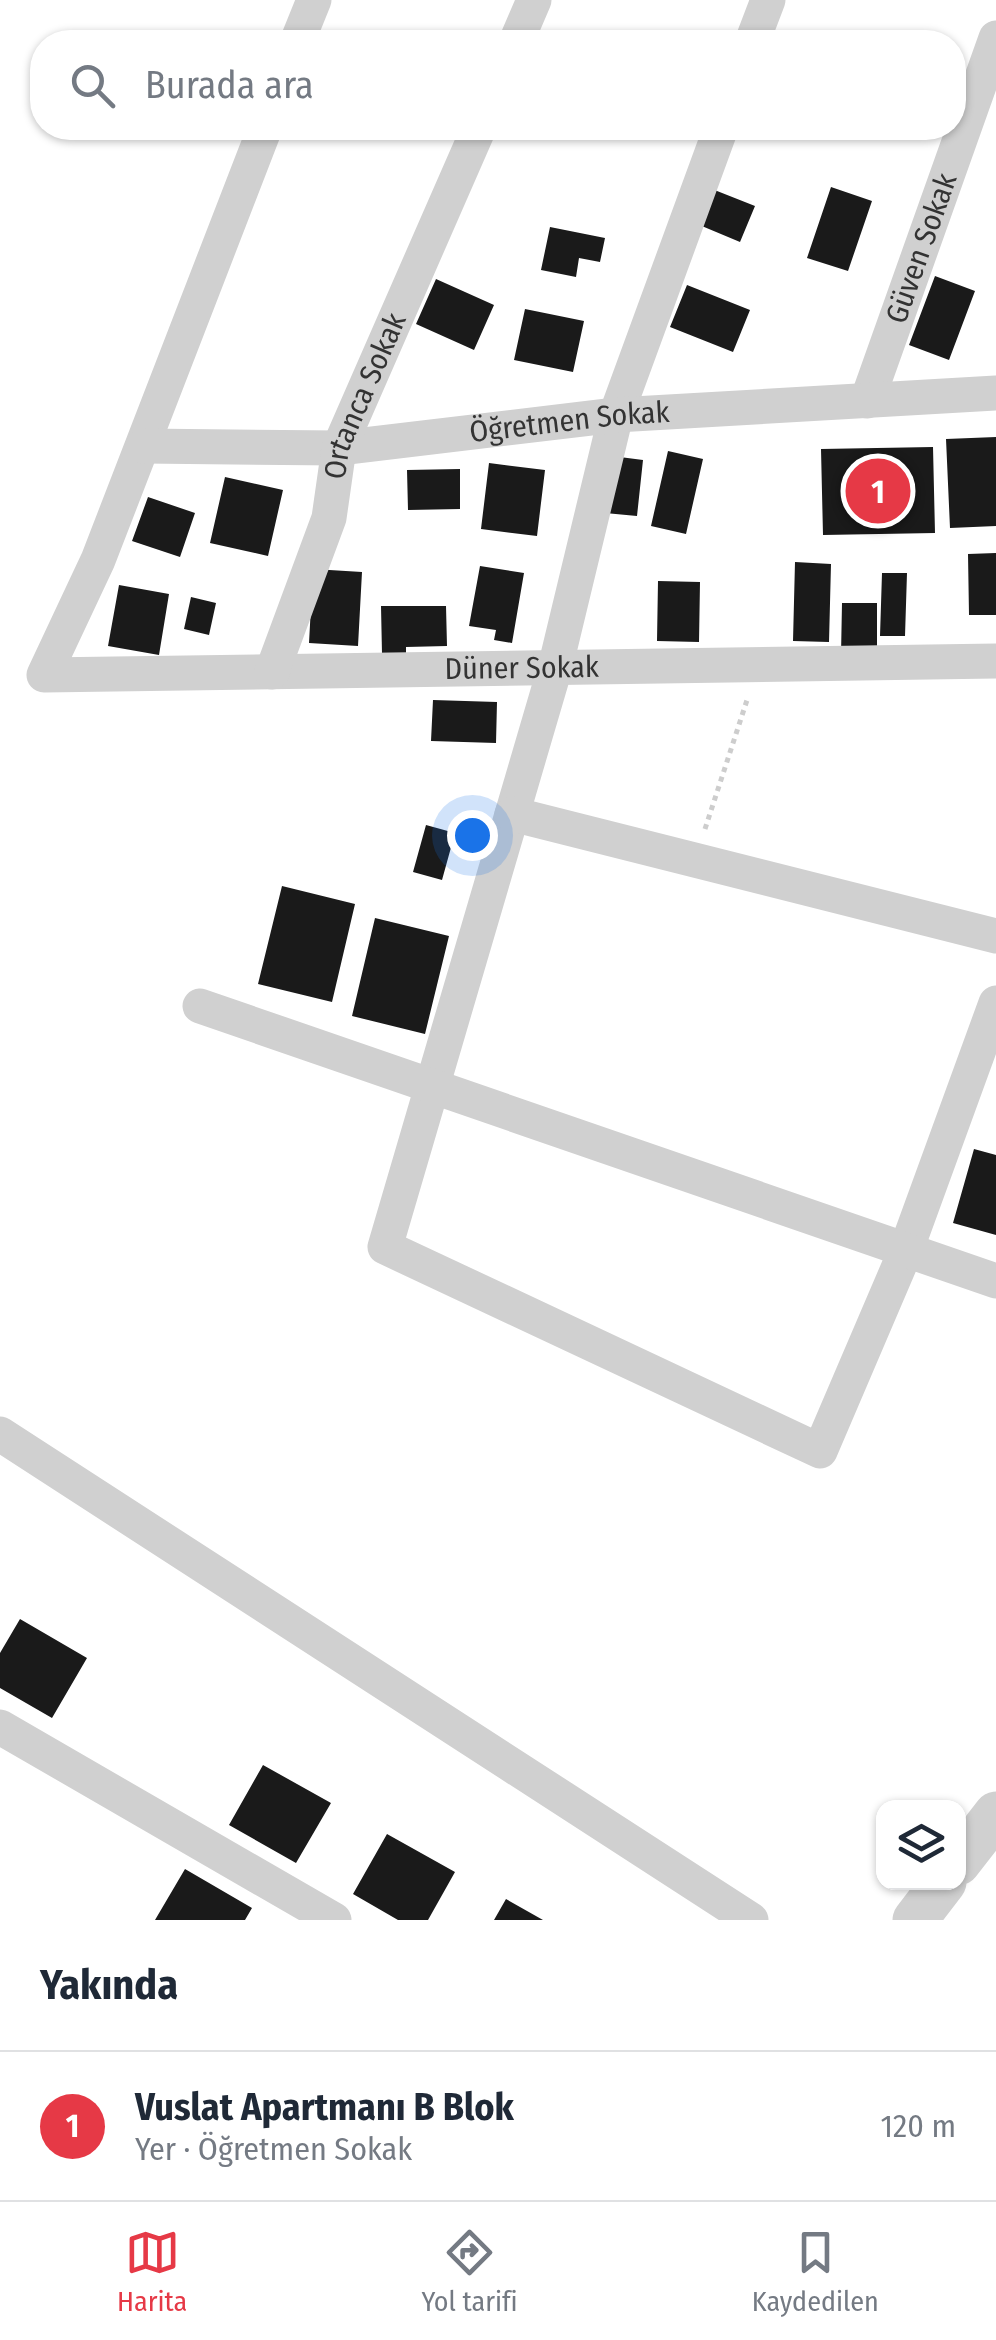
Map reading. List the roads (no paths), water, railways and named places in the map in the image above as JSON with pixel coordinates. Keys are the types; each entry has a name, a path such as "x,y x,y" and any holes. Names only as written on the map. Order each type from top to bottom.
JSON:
{"street":[{"path":"303,30 314,0"},
{"path":"521,30 534,0"},
{"path":"757,30 768,0"},
{"name":"Güven Sokak","path":"966,122 996,38"},
{"path":"144,446 260,140"},
{"name":"Ortanca Sokak","path":"272,672 329,518 339,448 473,140"},
{"path":"717,140 616,414 555,668 385,1247 820,1451 906,1250 996,1002"},
{"name":"Güven Sokak","path":"867,400 960,140"},
{"name":"Öğretmen Sokak","path":"144,446 339,448 616,414 996,394"},
{"name":"Düner Sokak","path":"144,446 44,674 996,661"},
{"path":"512,814 996,936"},
{"path":"200,1006 996,1282"},
{"path":"0,1434 751,1920"},
{"path":"0,1728 334,1920"},
{"path":"966,1853 996,1814"},
{"path":"915,1920 938,1890"}],"place":[{"name":"Vuslat Apartmanı B Blok","path":"878,491"}]}
